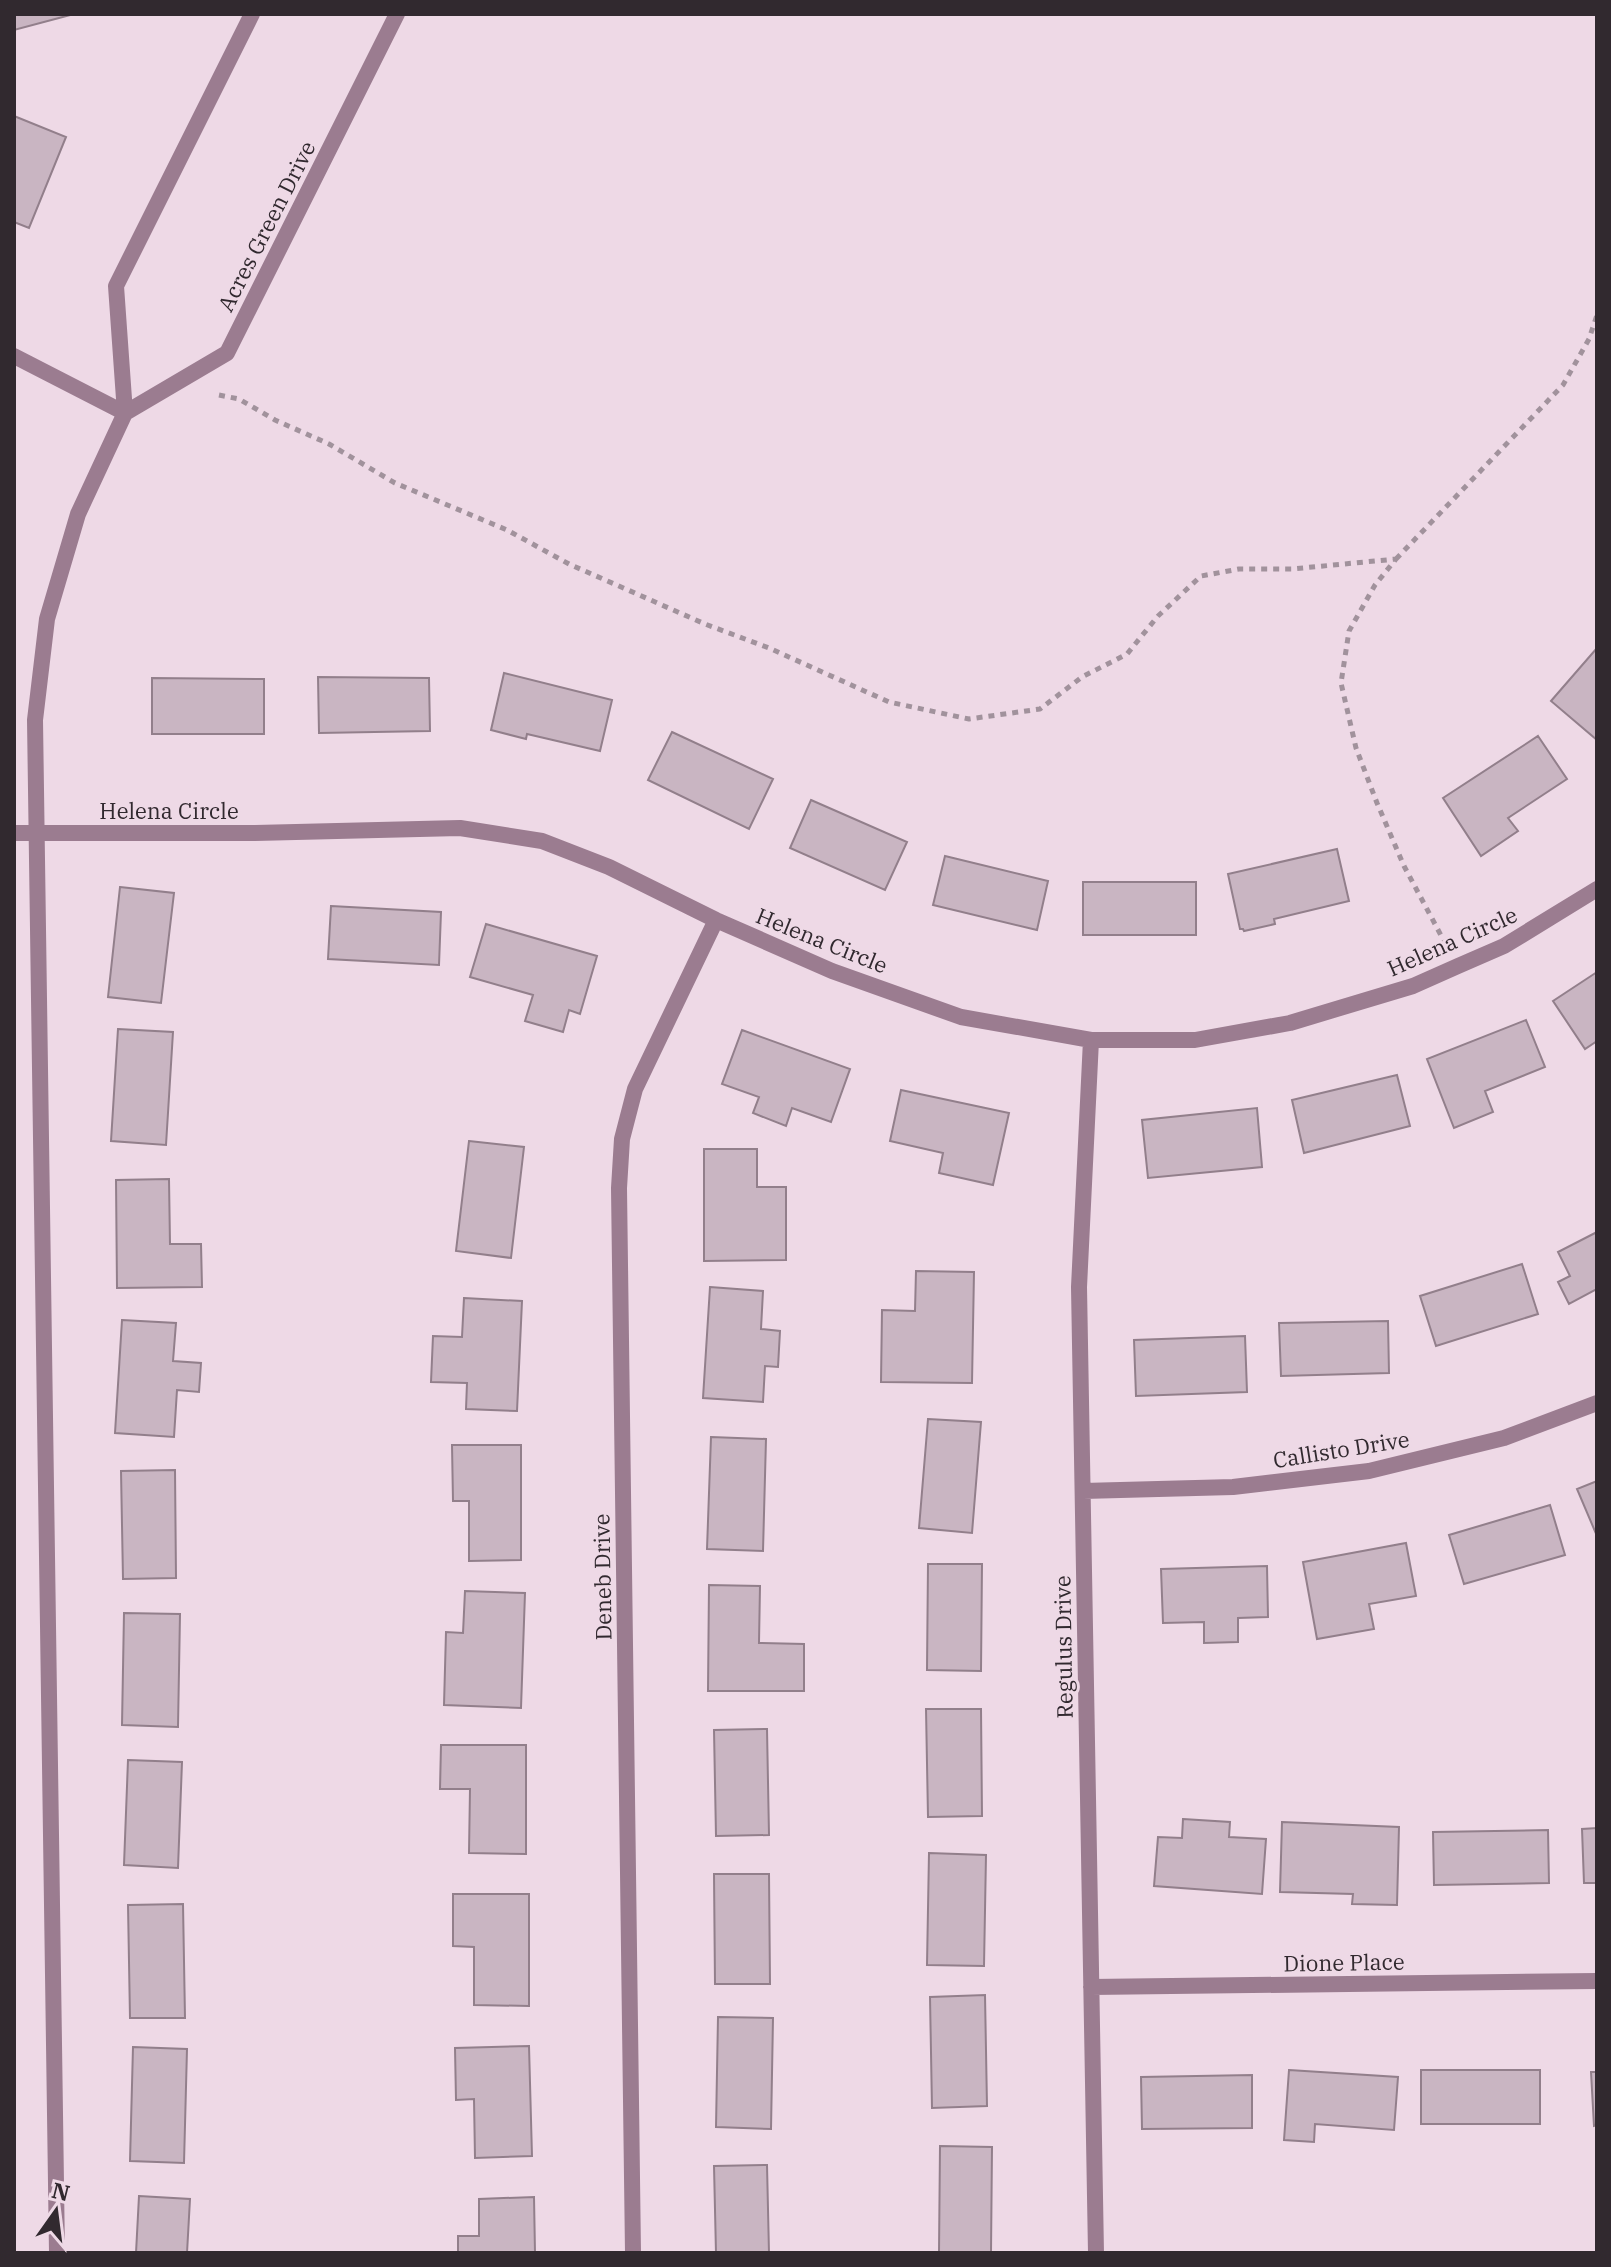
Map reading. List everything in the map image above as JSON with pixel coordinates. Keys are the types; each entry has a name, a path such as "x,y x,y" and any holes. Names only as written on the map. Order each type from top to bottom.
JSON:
{"street":[{"path":"57,2253 35,720 47,619 78,514 125,413 116,286 252,14"},
{"name":"Acres Green Drive","path":"125,413 227,353 397,14"},
{"path":"14,356 125,413"},
{"name":"Helena Circle","path":"14,833 255,833 460,828 542,841 609,867 716,920 832,971 961,1017 1091,1040 1195,1040 1290,1023 1413,986 1504,946 1597,889"},
{"name":"Deneb Drive","path":"633,2253 619,1188 622,1139 635,1089 716,920"},
{"name":"Regulus Drive","path":"1091,1040 1079,1287 1096,2253"},
{"name":"Callisto Drive","path":"1083,1491 1233,1487 1369,1471 1504,1438 1597,1403"},
{"name":"Dione Place","path":"1091,1987 1597,1981"}],"path":[{"path":"1458,966 1404,866 1356,748 1341,683 1349,631 1375,585 1396,559 1563,385 1589,339 1597,315"},
{"path":"219,395 239,399 275,420 329,444 395,483 507,530 569,564 705,624 769,648 889,702 969,719 1040,709 1082,677 1127,654 1158,616 1201,576 1239,569 1292,569 1396,559"}],"building":[{"path":"14,14 74,14 14,30"},
{"path":"14,116 66,137 29,228 14,222"},
{"path":"1597,648 1597,740 1551,701"},
{"path":"504,673 612,700 600,751 527,734 526,739 491,730"},
{"path":"318,677 429,678 430,731 319,733"},
{"path":"152,678 264,679 264,734 152,734"},
{"path":"672,732 773,779 749,829 648,780"},
{"path":"1538,736 1567,779 1508,818 1518,831 1481,856 1443,798"},
{"path":"811,800 907,842 885,890 790,848"},
{"path":"1337,849 1349,901 1274,919 1275,924 1244,931 1240,929 1228,874"},
{"path":"945,856 1048,881 1037,930 933,905"},
{"path":"1083,882 1196,882 1196,935 1083,935"},
{"path":"120,887 174,893 161,1003 108,997"},
{"path":"331,906 441,912 439,965 328,959"},
{"path":"486,924 597,956 580,1014 569,1010 563,1032 525,1021 533,995 470,977"},
{"path":"1597,972 1597,1041 1585,1049 1553,1001"},
{"path":"1526,1020 1545,1067 1485,1091 1493,1112 1454,1128 1427,1059"},
{"path":"118,1029 173,1032 166,1145 111,1141"},
{"path":"742,1030 850,1069 831,1122 792,1108 786,1126 753,1113 759,1097 722,1084"},
{"path":"1397,1075 1410,1126 1304,1153 1292,1100"},
{"path":"901,1090 1009,1113 993,1185 939,1173 943,1153 890,1141"},
{"path":"1257,1108 1262,1167 1148,1178 1142,1120"},
{"path":"469,1141 524,1147 511,1258 456,1251"},
{"path":"704,1149 757,1149 757,1187 786,1187 786,1260 704,1261"},
{"path":"169,1179 170,1244 201,1244 202,1287 117,1288 116,1180"},
{"path":"1597,1232 1597,1289 1569,1304 1558,1282 1570,1276 1558,1252"},
{"path":"1522,1264 1538,1314 1436,1346 1420,1296"},
{"path":"916,1271 974,1272 972,1383 881,1382 882,1310 915,1311"},
{"path":"710,1287 763,1291 761,1329 780,1331 778,1367 765,1366 763,1402 703,1398"},
{"path":"464,1298 522,1301 517,1411 466,1409 467,1383 431,1382 433,1336 462,1337"},
{"path":"122,1320 176,1323 173,1361 201,1363 199,1392 177,1390 174,1437 115,1433"},
{"path":"1388,1321 1389,1373 1281,1376 1279,1323"},
{"path":"1245,1336 1247,1392 1136,1396 1134,1340"},
{"path":"928,1419 981,1422 972,1533 919,1528"},
{"path":"711,1437 766,1439 763,1551 707,1549"},
{"path":"452,1445 521,1445 521,1560 469,1561 469,1501 453,1501"},
{"path":"175,1470 176,1578 123,1579 121,1471"},
{"path":"1597,1481 1597,1536 1577,1489"},
{"path":"1550,1505 1565,1555 1464,1584 1449,1535"},
{"path":"1406,1543 1416,1596 1369,1604 1374,1629 1317,1639 1303,1562"},
{"path":"928,1564 982,1564 981,1671 927,1670"},
{"path":"1267,1566 1268,1617 1238,1618 1238,1642 1204,1643 1204,1622 1163,1623 1161,1569"},
{"path":"709,1585 760,1586 759,1643 804,1644 804,1691 708,1691"},
{"path":"465,1591 525,1593 521,1708 444,1705 446,1632 463,1633"},
{"path":"124,1613 180,1614 178,1727 122,1725"},
{"path":"926,1709 981,1709 982,1816 928,1817"},
{"path":"767,1729 769,1835 716,1836 714,1730"},
{"path":"441,1745 526,1745 526,1854 469,1853 470,1789 440,1789"},
{"path":"128,1760 182,1762 178,1868 124,1865"},
{"path":"1183,1819 1230,1822 1229,1837 1266,1839 1262,1894 1154,1886 1158,1837 1182,1838"},
{"path":"1282,1822 1399,1827 1397,1905 1352,1904 1353,1894 1280,1892"},
{"path":"1597,1828 1597,1883 1584,1883 1582,1829"},
{"path":"1548,1830 1549,1883 1434,1885 1433,1832"},
{"path":"929,1853 986,1855 984,1966 927,1965"},
{"path":"714,1874 769,1874 770,1984 715,1984"},
{"path":"453,1894 529,1894 529,2006 474,2005 474,1947 453,1946"},
{"path":"183,1904 185,2018 130,2018 128,1905"},
{"path":"985,1995 987,2106 932,2108 930,1997"},
{"path":"718,2017 773,2018 771,2129 716,2127"},
{"path":"529,2046 532,2156 475,2158 474,2099 456,2100 455,2048"},
{"path":"133,2047 187,2049 184,2163 130,2161"},
{"path":"1289,2070 1398,2077 1394,2130 1315,2124 1314,2142 1284,2140"},
{"path":"1421,2070 1540,2070 1540,2124 1421,2124"},
{"path":"1591,2072 1597,2072 1597,2125 1594,2126"},
{"path":"1252,2075 1252,2128 1142,2129 1141,2077"},
{"path":"940,2146 992,2147 991,2253 939,2253"},
{"path":"767,2165 769,2253 716,2253 714,2166"},
{"path":"139,2196 190,2199 187,2253 136,2253"},
{"path":"534,2197 535,2253 458,2253 458,2236 479,2236 479,2199"}]}
